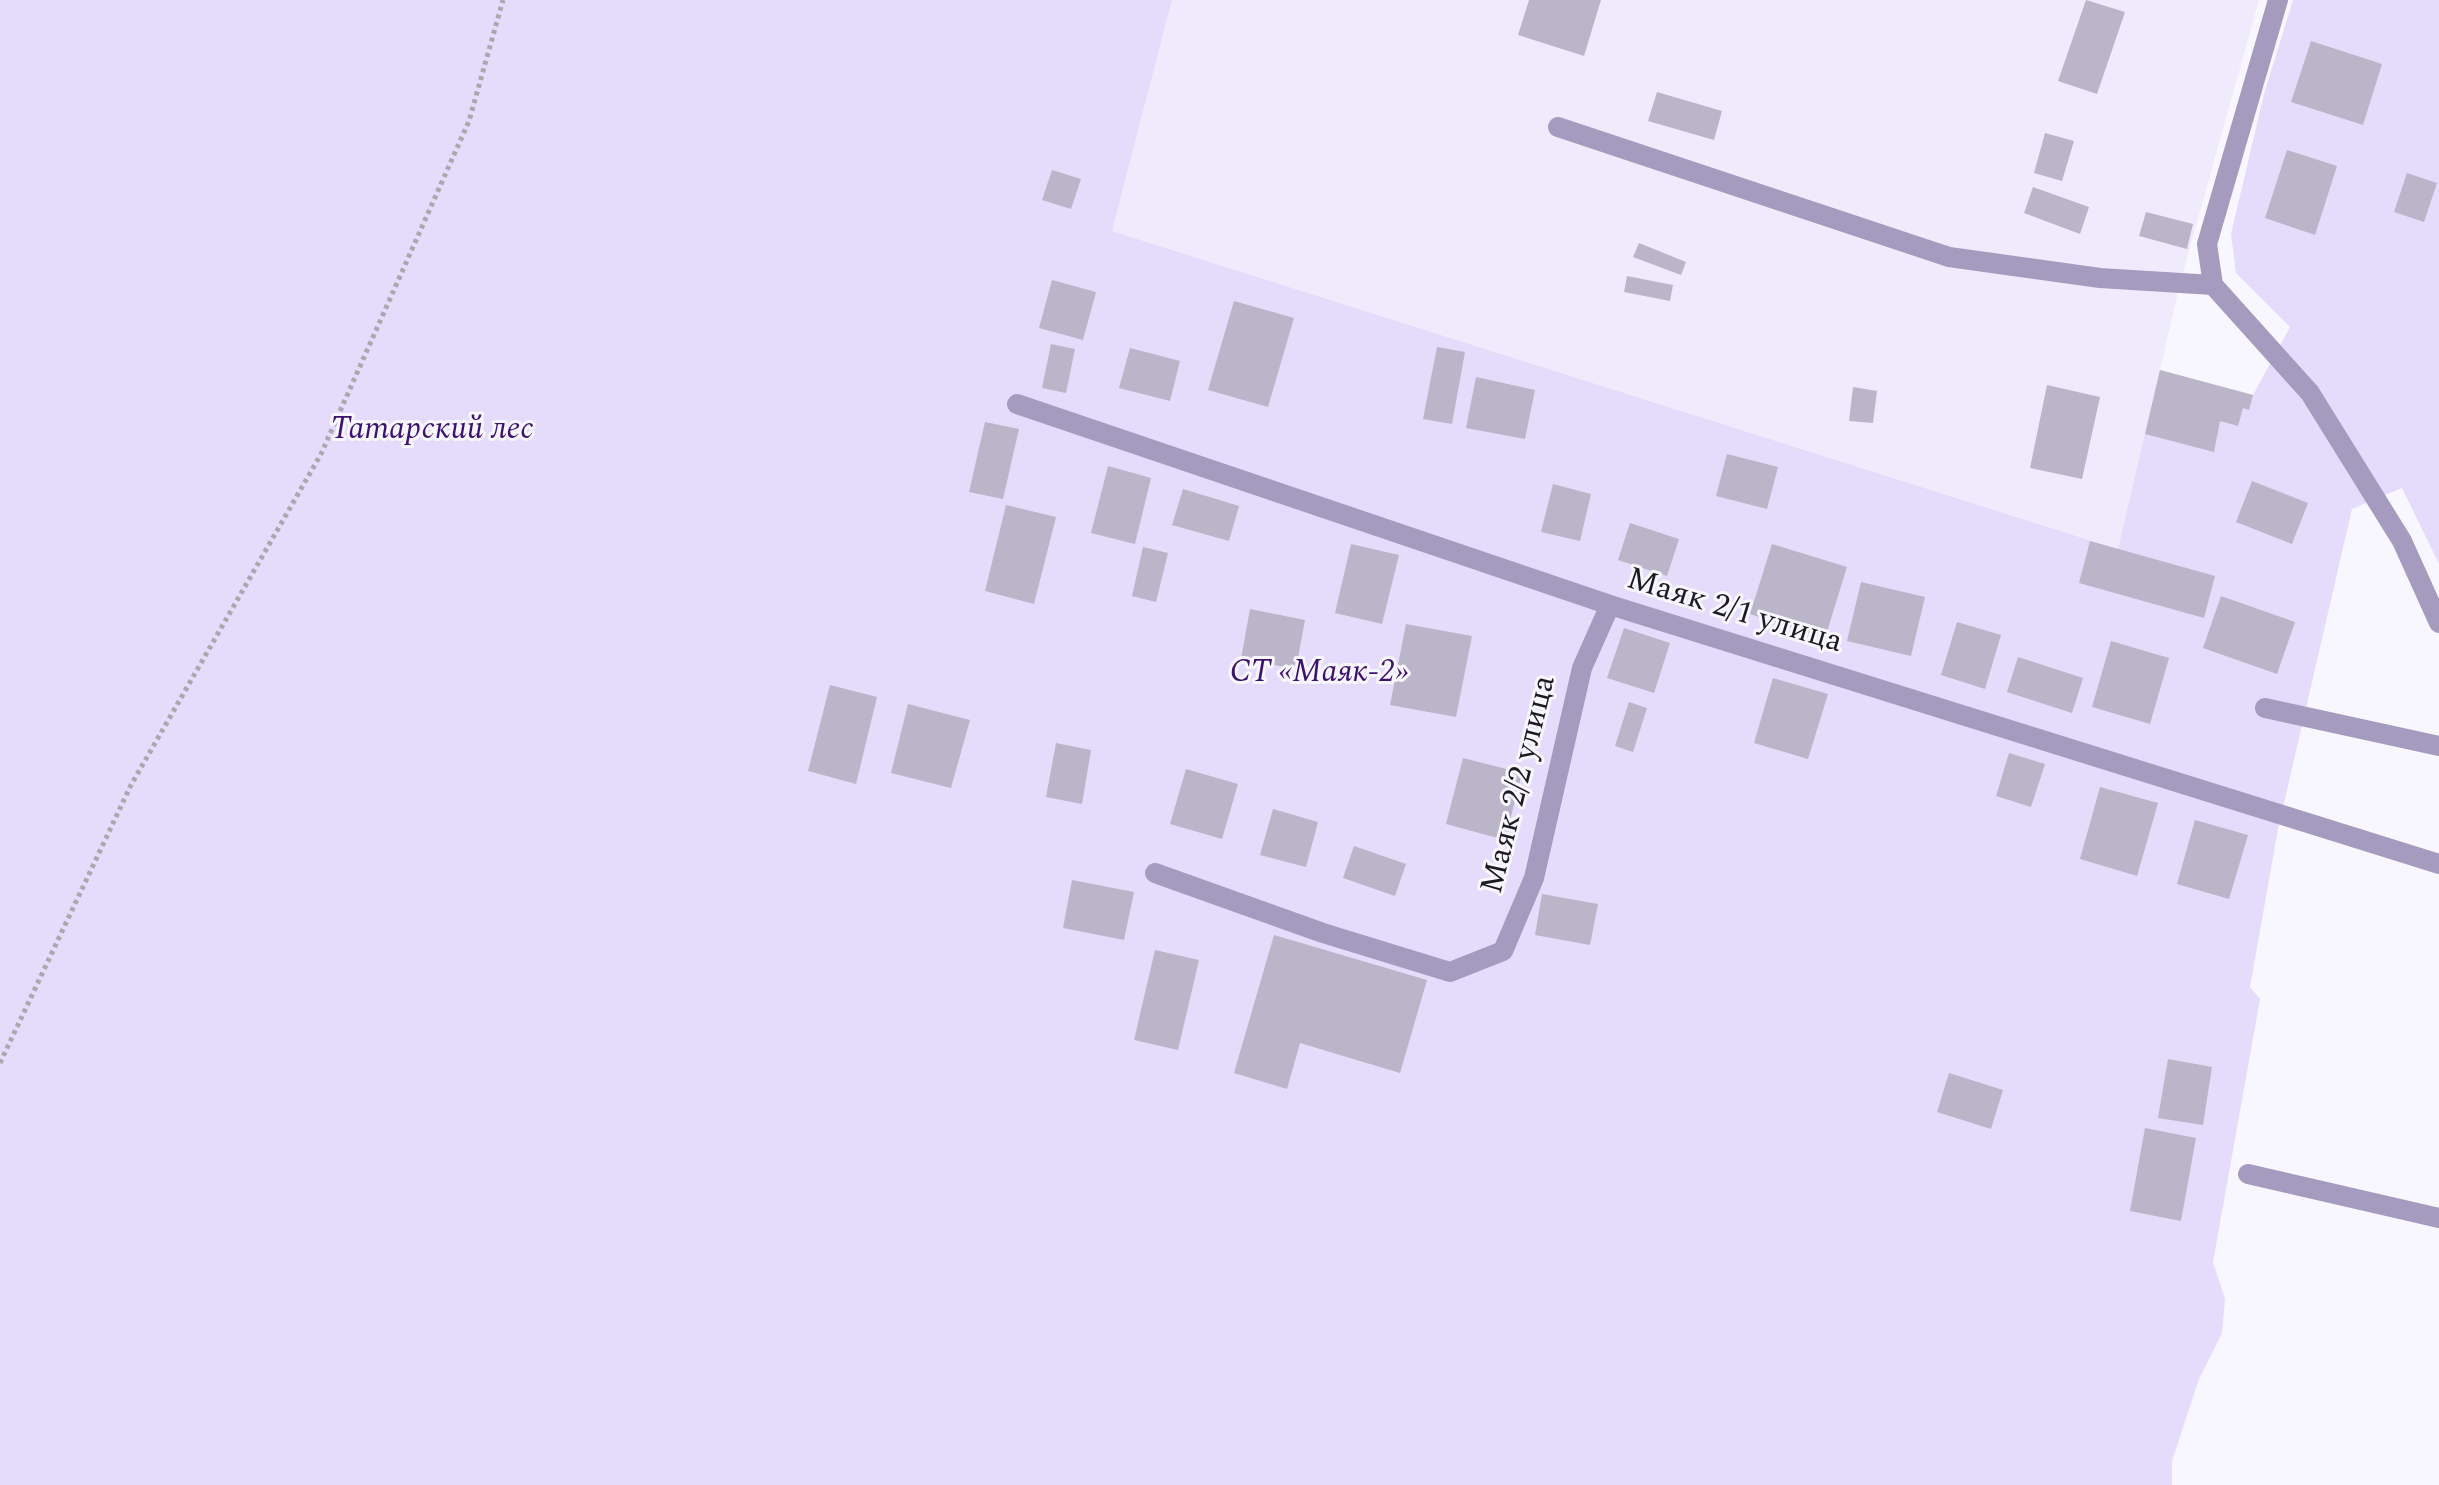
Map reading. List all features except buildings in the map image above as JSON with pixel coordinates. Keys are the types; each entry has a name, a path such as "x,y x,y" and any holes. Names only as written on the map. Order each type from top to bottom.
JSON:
{"street":[{"path":"2278,0 2207,244 2213,285 2310,393 2402,541 2439,623"},
{"path":"1558,127 1949,257 2100,278 2213,285"},
{"name":"Маяк 2/1 улица","path":"1017,404 1610,605 2439,864"},
{"name":"Маяк 2/2 улица","path":"1155,873 1323,933 1450,972 1503,951 1534,878 1582,668 1610,605"},
{"path":"2265,708 2439,746"},
{"path":"2248,1174 2439,1218"}],"path":[{"path":"0,1063 131,785 321,454 469,121 503,0"}],"shaded area":[{"path":"1172,0 2259,0 2180,283 2119,549 1112,231"}],"green space":[{"name":"Татарский лес","path":"0,0 1172,0 1112,231 2118,549 2160,370 2253,395 2290,327 2236,273 2231,234 2264,94 2293,0 2439,0 2439,564 2402,488 2352,509 2278,829 2250,987 2260,999 2213,1262 2225,1299 2222,1333 2199,1379 2172,1461 2172,1485 0,1485"}],"park label":[{"name":"СТ «Маяк-2»","path":"1319,675"}]}
